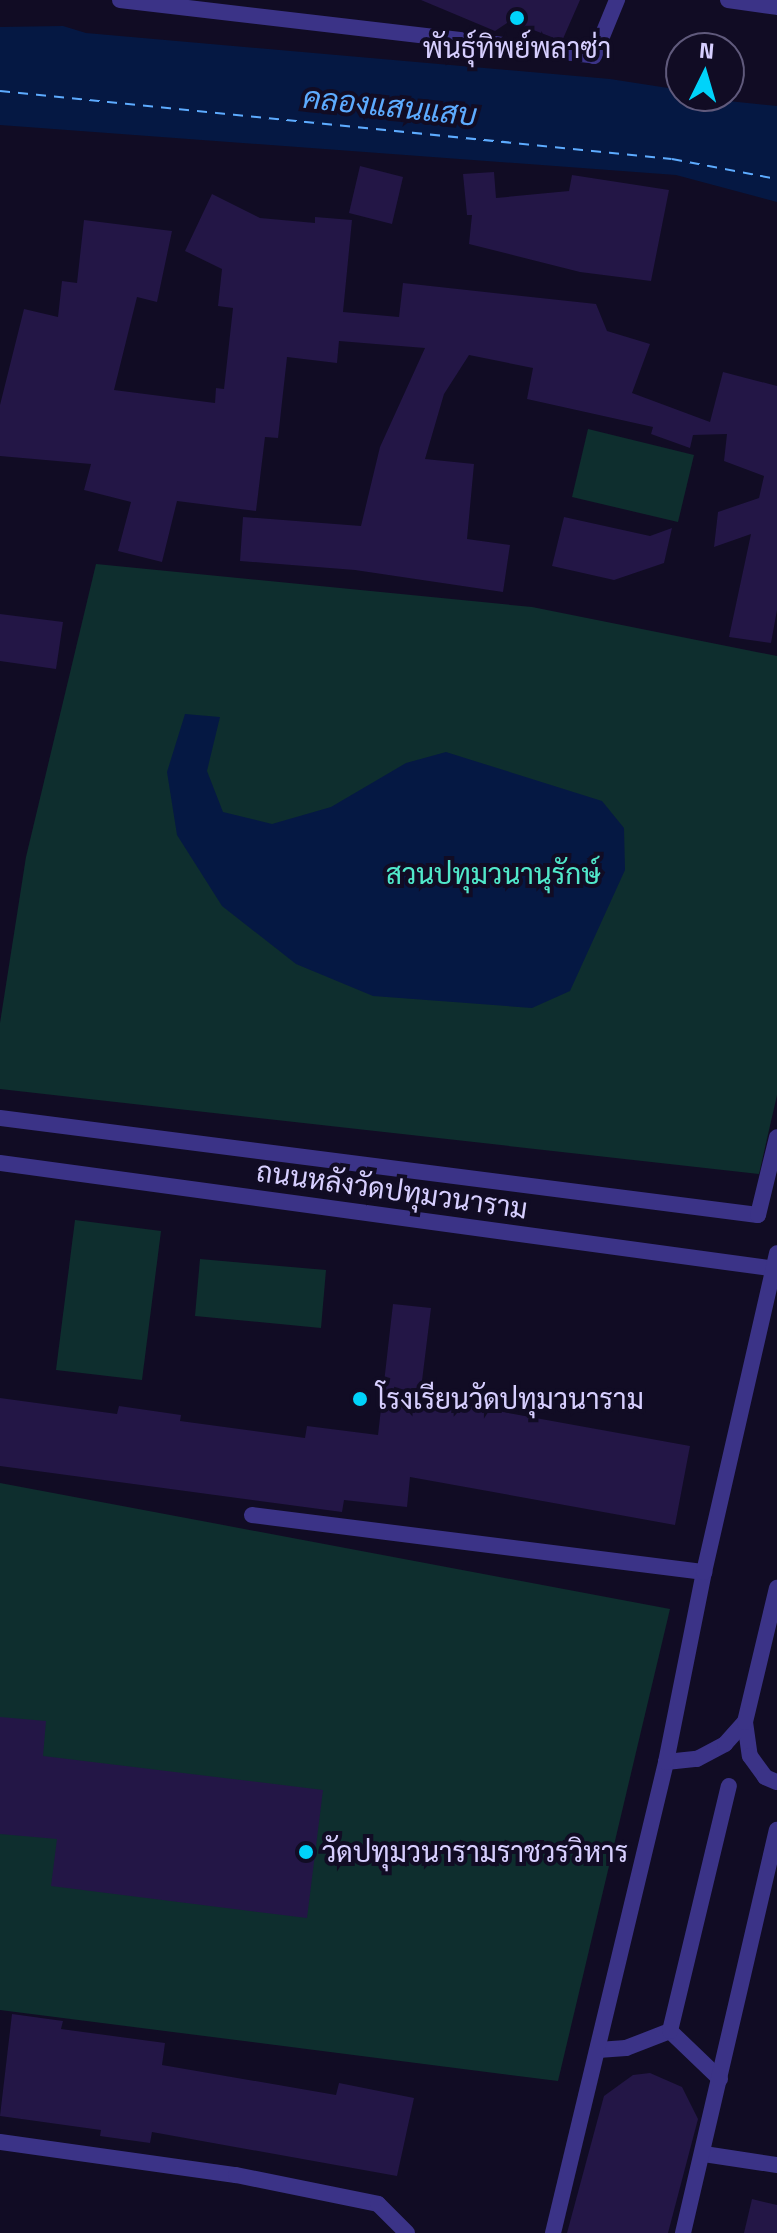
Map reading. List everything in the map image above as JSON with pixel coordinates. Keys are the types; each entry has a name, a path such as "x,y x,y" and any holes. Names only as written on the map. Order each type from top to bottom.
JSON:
{"lane":[{"path":"120,0 594,56 617,0"},
{"path":"728,0 777,7"},
{"name":"ถนนหลังวัดปทุมวนาราม","path":"0,1118 758,1215 777,1137"},
{"name":"ถนนหลังวัดปทุมวนาราม","path":"0,1163 776,1263"},
{"path":"553,2233 666,1762 704,1572 776,1263"},
{"path":"252,1515 704,1572"},
{"path":"777,1588 745,1722 750,1756 765,1777 777,1782"},
{"path":"666,1762 697,1759 725,1744 745,1722"},
{"path":"670,2031 729,1786"},
{"path":"683,2233 704,2154 777,1830"},
{"path":"598,2050 626,2048 670,2031"},
{"path":"670,2031 720,2079"},
{"path":"0,2142 236,2175 378,2204 407,2233"},
{"path":"704,2154 777,2165"}],"green space":[{"path":"588,429 694,455 678,522 572,497"},
{"name":"สวนปทุมวนานุรักษ์","path":"96,564 532,607 777,656 777,1095 759,1174 0,1089 0,1023 26,857"},
{"path":"75,1220 161,1231 142,1380 56,1370"},
{"path":"200,1259 326,1270 321,1328 195,1316"},
{"path":"0,1483 670,1609 558,2081 0,2010"}],"water":[{"name":"คลองแสนแสบ","path":"63,26 86,33 610,79 665,88 665,112 745,112 745,103 777,106 777,202 676,175 0,125 0,27"},
{"path":"185,714 220,717 207,771 223,812 272,824 331,807 406,763 446,752 602,801 624,828 625,870 570,991 532,1008 373,996 296,964 222,906 177,835 167,772"}],"building":[{"name":"พันธุ์ทิพย์พลาซ่า","path":"421,0 580,0 562,41 510,21 495,31"},
{"path":"360,166 403,177 392,224 349,213"},
{"path":"494,172 496,198 569,191 572,175 669,190 651,281 580,272 469,244 472,215 467,215 463,174"},
{"path":"212,194 260,218 315,223 315,217 352,220 343,312 399,317 403,283 596,304 607,331 650,344 632,393 710,422 723,372 777,386 777,610 771,643 729,637 751,534 714,547 718,512 759,498 764,476 724,461 727,434 693,435 690,448 651,434 653,427 527,399 533,368 469,355 444,394 425,459 474,464 467,539 510,545 503,592 355,570 240,561 243,517 361,526 380,447 425,348 339,341 337,363 287,357 278,438 265,437 256,511 177,501 162,562 118,551 131,502 84,490 91,464 0,456 0,405 24,309 58,317 62,281 77,283 84,220 172,231 157,302 137,297 114,390 215,403 216,388 224,389 233,308 218,306 222,269 185,251"},
{"path":"564,517 650,536 672,528 664,563 614,580 552,566"},
{"path":"0,614 63,622 56,669 0,661"},
{"path":"393,1304 431,1308 420,1397 690,1446 675,1525 410,1477 407,1507 344,1500 342,1512 0,1466 0,1398 117,1414 119,1406 181,1415 180,1421 305,1438 307,1426 378,1435"},
{"path":"0,1717 46,1721 43,1756 323,1790 307,1918 51,1886 57,1839 0,1834"},
{"path":"12,2014 63,2021 61,2029 165,2043 162,2065 336,2095 339,2083 414,2098 397,2176 152,2132 150,2143 100,2136 101,2130 0,2116"},
{"path":"650,2073 682,2087 698,2119 668,2233 567,2233 604,2096 633,2075"},
{"path":"752,2199 777,2205 777,2233 744,2233"}],"ferry route":[{"path":"0,91 672,159 777,179"}],"place":[{"name":"พันธุ์ทิพย์พลาซ่า","path":"517,18"},
{"name":"โรงเรียนวัดปทุมวนาราม","path":"360,1399"},
{"name":"วัดปทุมวนารามราชวรวิหาร","path":"306,1852"}]}
